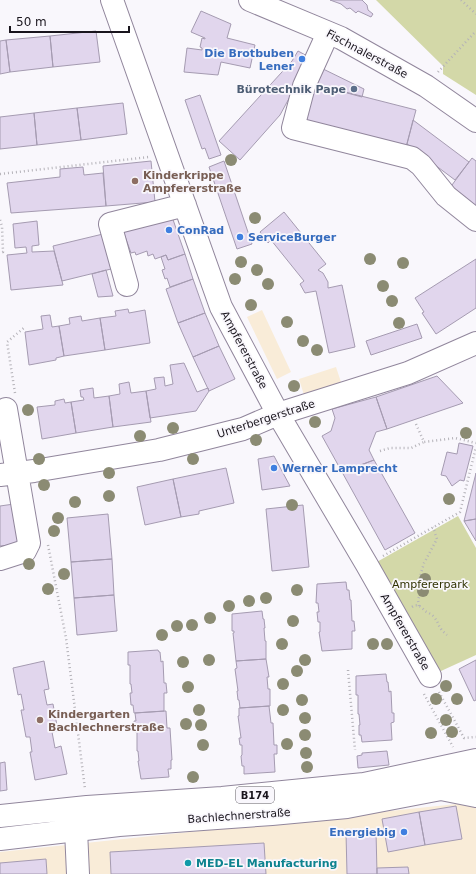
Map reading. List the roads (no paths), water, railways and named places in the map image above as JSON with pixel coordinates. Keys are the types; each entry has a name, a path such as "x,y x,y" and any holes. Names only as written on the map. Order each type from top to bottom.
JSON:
{"street":[{"name":"Ampfererstraße","path":"112,0 221,306 278,414 367,565 430,676"},
{"name":"Fischnalerstraße","path":"250,0 341,38 426,86 476,121"},
{"path":"328,33 304,86 293,128 412,158 421,165 446,196 476,220"},
{"path":"127,285 110,224 185,204"},
{"name":"Unterbergerstraße","path":"8,474 159,450 243,429 278,414 408,373 476,343"},
{"path":"0,559 25,551 29,543 8,474 10,399"},
{"name":"Bachlechnerstraße","path":"0,816 87,807 222,798 364,784 469,762"},
{"name":"Bachlechnerstraße","path":"0,839 119,825 347,807 441,790 476,780"},
{"path":"441,790 476,796"},
{"path":"76,830 78,874"}],"place":[{"name":"Die Brotbuben Lener","path":"302,59"},
{"name":"Bürotechnik Pape","path":"354,89"},
{"name":"Kinderkrippe Ampfererstraße","path":"135,181"},
{"name":"ConRad","path":"169,230"},
{"name":"ServiceBurger","path":"240,237"},
{"name":"Werner Lamprecht","path":"274,468"},
{"name":"Kindergarten Bachlechnerstraße","path":"40,720"},
{"name":"Energiebig","path":"404,832"},
{"name":"MED-EL Manufacturing","path":"188,863"}],"park label":[{"name":"Ampfererpark","path":"430,584"}]}
